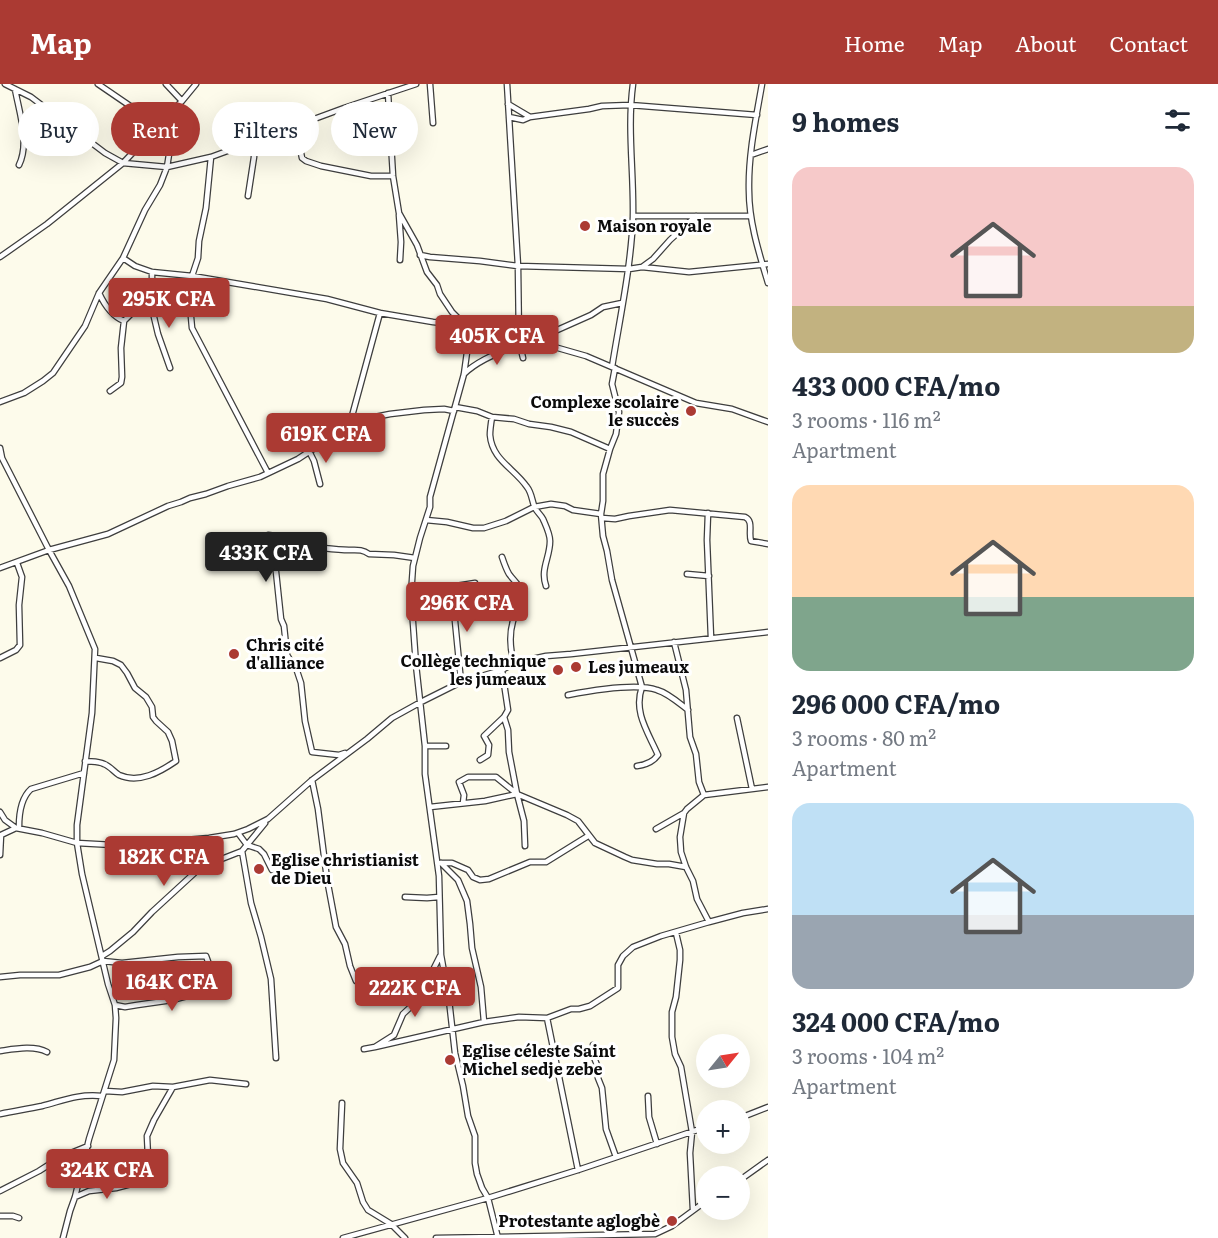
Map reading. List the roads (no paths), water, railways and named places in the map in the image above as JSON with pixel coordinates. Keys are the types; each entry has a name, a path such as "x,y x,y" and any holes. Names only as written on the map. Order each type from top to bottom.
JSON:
{"street":[{"path":"5,84 31,98 105,153 123,163 167,166 211,157 206,208 198,241 198,258 192,276 192,328 268,473"},
{"path":"98,84 124,102"},
{"path":"166,84 182,101 196,84"},
{"path":"319,118 416,84"},
{"path":"430,84 433,123"},
{"path":"507,84 518,266 519,342 523,358"},
{"path":"633,84 630,105 633,216 629,269 622,303 612,384 619,412 615,439 610,448 603,474 601,516 612,580 642,687 638,704 658,755 652,762 637,766"},
{"path":"762,84 751,155 749,192 751,216 768,283"},
{"path":"15,89 23,143 19,165"},
{"path":"388,93 393,176 399,213 400,261"},
{"path":"508,104 530,117"},
{"path":"509,117 526,120 530,117 602,106 630,105 757,115"},
{"path":"751,155 768,149"},
{"path":"0,257 47,224 129,156"},
{"path":"0,402 24,393 53,373 85,326 99,293 123,258 145,210 160,185 169,156 181,164"},
{"path":"248,196 252,156"},
{"path":"302,156 306,161 321,166 371,176 393,176"},
{"path":"399,213 417,245 427,272 447,304 465,325 468,333 464,374 415,558 411,595 425,746 425,774 439,863 441,955 446,977 455,1053 468,1116 475,1136 477,1174 488,1198 498,1238"},
{"path":"633,216 751,216"},
{"path":"642,267 653,260 670,240 696,216"},
{"path":"420,255 518,266 629,269 642,267 689,272 765,264"},
{"path":"123,258 135,266 152,272 192,276 327,299 380,313 494,330 519,342 551,345 613,367 696,403 732,409 768,422"},
{"path":"110,391 121,383 124,321 149,297 152,290 152,272"},
{"path":"99,293 118,318 124,321"},
{"path":"149,297 158,334 170,368"},
{"path":"534,342 603,307 622,303"},
{"path":"349,427 380,313"},
{"path":"551,345 555,331"},
{"path":"464,374 519,342"},
{"path":"0,568 49,550 108,534 168,506 268,473 292,462 349,427 370,418 390,414 444,409 477,411 492,417 514,419 571,432 610,448"},
{"path":"492,417 490,435 496,454 526,485 534,507 542,516 550,542 543,577 546,586"},
{"path":"0,448 2,458 69,586 92,638 96,658 92,713 77,825 77,843 96,939 115,1005 114,1060 80,1172 63,1238"},
{"path":"309,451 320,484"},
{"path":"426,520 484,528 506,521 534,507 551,504 615,519 670,510 748,518 751,541 768,544"},
{"path":"708,513 711,638"},
{"path":"258,539 268,535 323,548 360,550 369,554 415,558"},
{"path":"276,536 274,553 280,619 284,626 287,655 301,683 305,721 312,752 339,755 348,753"},
{"path":"502,557 507,570 523,594 511,633 514,663"},
{"path":"0,658 16,650 20,645 22,577 17,563"},
{"path":"687,574 709,576"},
{"path":"461,682 453,611 456,586 475,583"},
{"path":"0,977 59,975 90,966 133,932 201,867 242,851 268,819 312,780 392,718 461,682 502,670 514,663 546,656 768,632"},
{"path":"674,642 686,690 690,737 696,754 699,782 704,795"},
{"path":"85,761 104,764 125,777 147,777 177,761 168,732 156,721 146,697 135,688 121,665 96,658"},
{"path":"480,760 488,755 489,745 484,736 504,717 508,710 502,670"},
{"path":"567,695 642,687 658,690 688,710"},
{"path":"504,717 508,730 516,794 524,821 525,846"},
{"path":"737,718 752,789"},
{"path":"425,746 447,746"},
{"path":"17,828 27,792 84,773"},
{"path":"463,803 464,795 459,782 468,777 496,777 516,794 567,815 578,822 588,836 600,846 633,860 686,867"},
{"path":"312,780 336,927 345,944 356,981"},
{"path":"656,830 684,813 704,795 768,787"},
{"path":"430,807 485,801 516,794"},
{"path":"0,812 5,820 17,828 77,843 131,846 238,833 268,819"},
{"path":"684,813 680,837 681,852 693,881 697,899 709,922"},
{"path":"0,855 1,835 17,828"},
{"path":"238,833 247,845 259,849 264,854 272,870"},
{"path":"439,863 452,863 468,870 473,877 480,880 489,879 530,862 546,862 588,836"},
{"path":"242,851 251,903 271,979 276,1058"},
{"path":"439,863 458,880 466,901 474,961 481,987 484,1022"},
{"path":"405,897 440,897"},
{"path":"364,1049 484,1022 519,1017 547,1018 571,1009 584,1008 616,989 618,964 627,951 644,943 709,922 768,909"},
{"path":"676,933 680,960 672,1012 672,1037 675,1054 681,1067 692,1132 690,1153 693,1210"},
{"path":"375,1047 394,1035 403,1014 418,1000 441,955"},
{"path":"102,958 122,963 206,956 215,981"},
{"path":"115,1005 125,1007 191,995 199,990 212,974"},
{"path":"547,1018 578,1170"},
{"path":"593,1045 593,1055 602,1088 606,1129 616,1157"},
{"path":"0,1051 28,1048 47,1052"},
{"path":"0,1114 74,1096 122,1092 153,1086 173,1087 210,1080 246,1084"},
{"path":"148,1157 147,1136 173,1087"},
{"path":"648,1096 649,1117 657,1144"},
{"path":"342,1103 340,1149 343,1163 357,1183 368,1210 391,1224 405,1238"},
{"path":"750,1114 768,1107"},
{"path":"343,1238 488,1198 696,1131"},
{"path":"0,1191 61,1157 88,1146"},
{"path":"750,1173 768,1160"},
{"path":"75,1197 89,1191 131,1184"},
{"path":"436,1238 498,1238 573,1234 654,1236 696,1208"},
{"path":"0,1216 19,1218"}],"place":[{"name":"Maison royale","path":"585,226"},
{"name":"Complexe scolaire le succès","path":"691,411"},
{"name":"Chris cité d'alliance","path":"234,654"},
{"name":"Les jumeaux","path":"576,667"},
{"name":"Collège technique les jumeaux","path":"558,670"},
{"name":"Eglise christianist de Dieu","path":"259,869"},
{"name":"Eglise céleste Saint Michel sedje zebe","path":"450,1060"},
{"name":"Protestante aglogbè","path":"672,1221"}]}
